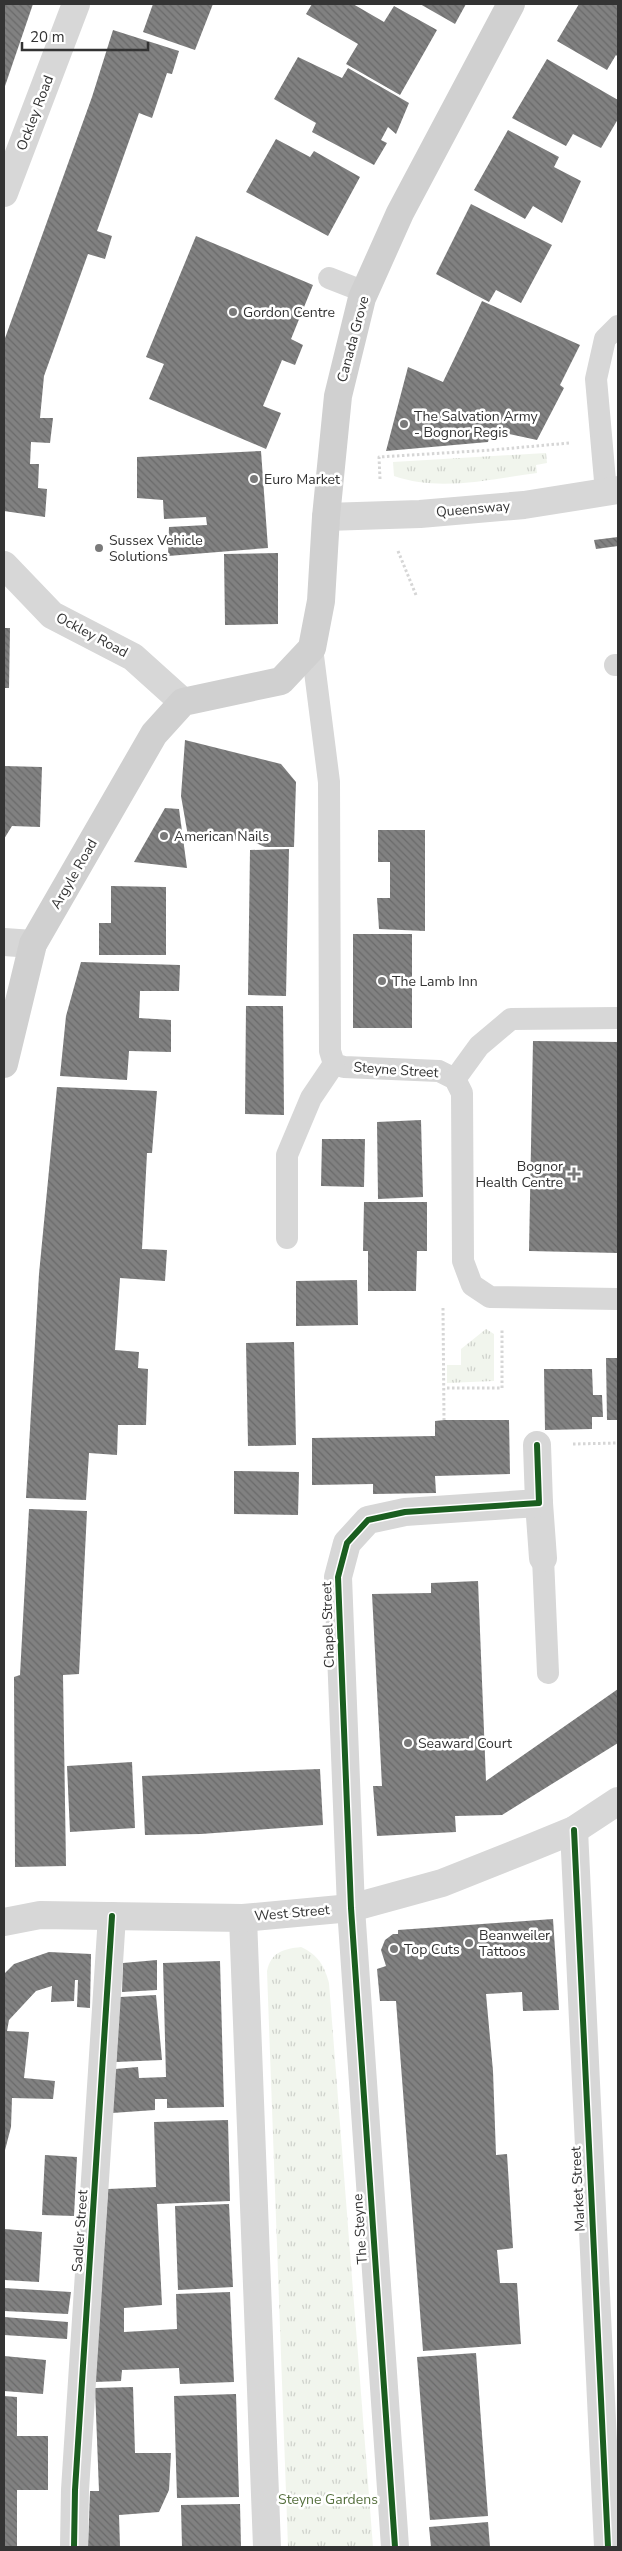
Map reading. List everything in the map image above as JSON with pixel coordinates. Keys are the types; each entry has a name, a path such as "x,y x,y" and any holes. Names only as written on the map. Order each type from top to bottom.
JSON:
{"main road":[{"name":"Canada Grove","path":"312,648 321,601 326,517 338,396 365,292 400,213 511,4"},
{"path":"183,702 281,681 312,648"},
{"name":"Argyle Road","path":"4,1064 33,944 154,734 183,702"}],"street":[{"name":"Ockley Road","path":"4,194 76,4"},
{"name":"Queensway","path":"326,517 420,514 515,506 612,491"},
{"name":"Ockley Road","path":"4,565 52,615 133,658 183,702"},
{"path":"4,942 33,944"},
{"path":"537,1445 543,1558"},
{"name":"Chapel Street","path":"351,1908 338,1577 347,1544 368,1520 405,1512 539,1503"},
{"name":"West Street","path":"4,1922 40,1915 243,1918 351,1908 442,1883 574,1830 618,1802"},
{"name":"Market Street","path":"574,1830 608,2547"},
{"name":"The Steyne","path":"351,1908 395,2547"},
{"name":"Sadler Street","path":"74,2547 77,2472 112,1916"},
{"path":"243,1918 267,2547"}],"lane":[{"path":"329,278 365,292"},
{"path":"612,491 601,439 596,379 605,339 618,326"},
{"name":"Steyne Street","path":"312,648 329,782 330,1051 334,1064 440,1072 455,1079 462,1093 463,1261 472,1285 490,1297 618,1299"},
{"path":"455,1079 479,1046 511,1019 618,1018"},
{"path":"287,1238 287,1155 311,1098 334,1064"},
{"path":"543,1558 548,1673"}],"path":[{"path":"379,458 492,450 601,439"},
{"path":"400,555 416,594"},
{"path":"447,1388 502,1388 502,1297"},
{"path":"443,1308 444,1420"},
{"path":"537,1445 618,1443"}],"green space":[{"path":"546,453 547,463 536,465 537,473 447,484 411,481 394,476 393,462"},
{"path":"486,1329 494,1334 494,1381 447,1383 447,1365 461,1365 461,1349"},
{"name":"Steyne Gardens","path":"301,1947 312,1953 320,1961 329,1983 373,2547 288,2547 267,1971 271,1960 283,1950"}],"building":[{"path":"4,4 33,4 4,89"},
{"path":"153,4 213,4 195,50 143,32"},
{"path":"312,4 353,4 384,22 394,6 437,30 400,95 346,64 358,44 306,14"},
{"path":"420,4 466,4 455,24"},
{"path":"579,4 618,4 618,57 616,55 607,70 557,41"},
{"path":"113,30 179,51 172,74 167,73 152,118 139,113 97,231 112,236 105,259 88,254 44,376 40,418 53,418 50,443 31,442 30,464 39,464 38,488 47,489 45,517 4,511 4,341 92,97"},
{"path":"298,57 342,78 348,68 409,103 396,134 388,127 381,140 387,143 374,165 312,132 316,123 274,99"},
{"path":"547,59 618,100 618,119 601,148 573,134 566,146 512,118"},
{"path":"508,130 559,157 554,167 581,181 562,223 533,206 525,219 474,190"},
{"path":"276,139 310,157 314,151 360,177 328,236 246,192"},
{"path":"471,204 552,245 521,303 496,290 489,302 436,274"},
{"name":"Gordon Centre","path":"196,236 313,285 291,339 303,345 295,365 282,360 263,406 281,413 266,449 149,399 164,364 146,357"},
{"path":"482,301 580,345 560,385 564,388 537,440 491,430 488,442 386,451 408,367 443,382"},
{"path":"261,451 268,548 168,556 169,527 207,525 206,517 164,519 163,500 137,498 137,457"},
{"path":"618,537 618,546 596,549 594,540"},
{"path":"278,553 278,624 225,625 224,554"},
{"path":"4,628 10,628 9,688 4,688"},
{"path":"185,740 281,764 296,782 294,847 265,847 252,841 188,836 181,796"},
{"path":"4,766 42,767 40,827 12,826 4,839"},
{"path":"165,808 179,809 187,868 134,862"},
{"path":"378,830 425,830 425,931 379,929 377,898 390,898 390,862 378,862"},
{"path":"289,849 286,996 248,995 250,850"},
{"path":"111,886 166,887 166,955 99,955 99,923 111,923"},
{"name":"The Lamb Inn","path":"353,934 412,934 412,1028 353,1028"},
{"path":"81,962 180,965 179,991 140,991 139,1018 171,1020 171,1052 129,1051 127,1080 60,1076 66,1016"},
{"path":"246,1006 283,1006 284,1115 245,1114"},
{"name":"Bognor Health Centre","path":"533,1041 618,1042 618,1253 529,1251"},
{"path":"57,1087 157,1091 152,1153 147,1153 142,1249 167,1250 165,1281 120,1278 115,1350 139,1352 138,1368 148,1369 146,1425 118,1425 117,1455 89,1453 86,1500 26,1498 39,1274"},
{"path":"421,1120 423,1197 378,1199 377,1122"},
{"path":"322,1139 365,1139 364,1187 321,1186"},
{"path":"364,1202 427,1202 427,1251 417,1251 416,1291 368,1291 368,1251 363,1251"},
{"path":"357,1280 358,1325 296,1326 296,1281"},
{"path":"294,1342 296,1445 248,1446 246,1343"},
{"path":"606,1358 618,1358 618,1420 607,1420"},
{"path":"544,1369 592,1369 593,1395 602,1395 603,1417 592,1417 592,1429 545,1430"},
{"path":"509,1420 510,1474 435,1476 436,1493 373,1494 373,1484 312,1485 312,1438 435,1436 435,1421"},
{"path":"234,1471 299,1472 298,1515 234,1514"},
{"path":"29,1509 87,1511 79,1674 63,1675 66,1866 15,1867 14,1677 20,1675"},
{"path":"478,1581 486,1781 618,1689 618,1743 502,1815 455,1816 456,1832 377,1836 373,1786 382,1786 372,1594 431,1593 431,1583"},
{"path":"132,1762 135,1828 70,1832 67,1766"},
{"path":"320,1769 323,1825 201,1834 145,1835 142,1776"},
{"path":"553,1919 559,2010 523,2011 522,1992 486,1994 493,2071 496,2155 507,2154 513,2248 497,2250 500,2283 517,2283 521,2344 423,2351 396,2001 380,2001 377,1969 386,1966 381,1950 385,1940 393,1934 398,1934 398,1930"},
{"path":"49,1952 91,1954 90,2008 77,2007 78,1980 75,1980 74,2001 51,2002 52,1986 36,1991 9,2020 7,2031 29,2032 24,2078 55,2081 53,2099 12,2098 11,2127 4,2154 4,1974 14,1964"},
{"path":"157,1960 157,1990 122,1992 123,1963"},
{"path":"220,1961 224,2107 167,2108 167,2099 155,2099 155,2110 112,2113 115,2069 138,2067 139,2078 166,2077 163,1963"},
{"path":"156,1995 162,2060 116,2062 120,1997"},
{"path":"228,2120 230,2201 157,2204 162,2305 124,2308 124,2332 177,2329 176,2294 230,2292 234,2382 180,2384 179,2368 122,2370 121,2381 95,2382 108,2189 156,2187 154,2122"},
{"path":"45,2155 77,2157 74,2216 42,2215"},
{"path":"229,2204 233,2287 178,2290 175,2206"},
{"path":"4,2229 42,2232 39,2282 4,2280"},
{"path":"4,2288 71,2292 68,2314 4,2311"},
{"path":"4,2317 68,2322 67,2339 4,2335"},
{"path":"476,2353 488,2516 430,2520 417,2357"},
{"path":"4,2356 46,2360 43,2394 4,2391"},
{"path":"133,2387 135,2453 171,2453 169,2490 159,2512 119,2515 120,2547 88,2547 90,2491 99,2491 95,2388"},
{"path":"236,2394 239,2497 177,2498 174,2396"},
{"path":"4,2396 17,2397 17,2436 48,2436 48,2490 17,2490 17,2547 4,2547"},
{"path":"240,2504 241,2547 182,2547 181,2505"},
{"path":"488,2522 490,2547 431,2547 429,2527"}],"cycle path":[{"path":"395,2547 351,1908 338,1577 347,1543 368,1520 405,1512 539,1503 537,1445"},
{"path":"574,1830 608,2547"},
{"path":"74,2547 75,2490 112,1916"}],"place":[{"name":"Gordon Centre","path":"233,312"},
{"name":"The Salvation Army - Bognor Regis","path":"404,424"},
{"name":"Euro Market","path":"254,479"},
{"name":"Sussex Vehicle Solutions","path":"99,548"},
{"name":"American Nails","path":"164,836"},
{"name":"The Lamb Inn","path":"382,981"},
{"name":"Bognor Health Centre","path":"574,1174"},
{"name":"Seaward Court","path":"408,1743"},
{"name":"Beanweiler Tattoos","path":"469,1943"},
{"name":"Top Cuts","path":"394,1949"}]}
